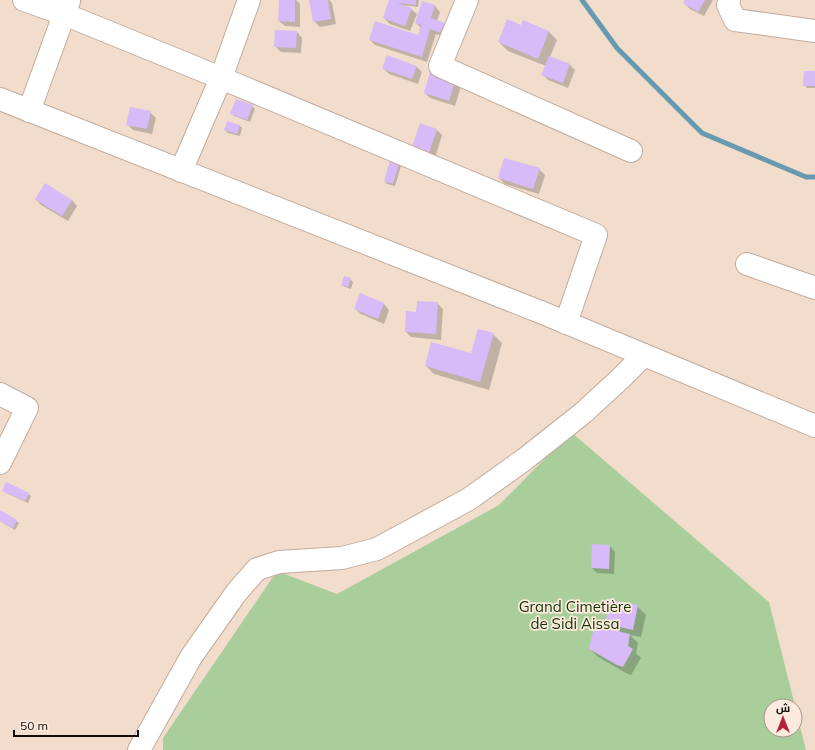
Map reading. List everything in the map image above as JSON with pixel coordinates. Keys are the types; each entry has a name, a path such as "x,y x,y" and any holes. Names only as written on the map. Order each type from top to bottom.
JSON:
{"street":[{"path":"24,0 66,7 221,78 596,235 566,323"},
{"path":"181,171 221,78 249,0"},
{"path":"467,0 440,66 631,151"},
{"path":"729,0 728,5 735,20 815,31"},
{"path":"29,110 66,7"},
{"path":"0,99 566,323 815,426"},
{"path":"747,264 815,288"},
{"path":"139,750 192,657 236,593 257,569 279,562 342,558 377,549 469,499 525,459 583,413 644,355"},
{"path":"0,394 27,408 0,463"}],"green space":[{"name":"Grand Cimetière de Sidi Aissa","path":"571,432 769,602 793,698 763,698 763,738 803,738 806,750 163,750 163,738 277,571 337,594 499,505"}],"building":[{"path":"279,0 295,0 295,22 278,21"},
{"path":"309,0 328,0 331,19 313,22"},
{"path":"389,0 416,0 416,5 397,3 412,8 405,26 383,18"},
{"path":"685,0 705,0 698,12 683,3"},
{"path":"422,1 435,5 431,18 445,23 442,33 430,29 422,57 369,40 375,21 418,35 421,25 415,23"},
{"path":"507,19 521,25 523,20 549,31 538,59 498,42"},
{"path":"275,30 297,31 296,48 274,47"},
{"path":"387,55 417,66 412,79 382,69"},
{"path":"549,56 570,64 563,83 541,75"},
{"path":"804,71 815,71 815,86 803,86"},
{"path":"430,72 456,79 449,101 424,93"},
{"path":"236,99 253,105 247,120 230,114"},
{"path":"130,107 151,111 147,129 126,125"},
{"path":"227,121 240,125 237,134 224,130"},
{"path":"420,123 437,129 429,153 412,147"},
{"path":"504,158 540,168 533,189 498,178"},
{"path":"390,160 399,163 393,184 384,181"},
{"path":"45,183 72,200 62,216 35,199"},
{"path":"344,276 351,278 348,287 341,285"},
{"path":"360,293 384,303 378,319 354,309"},
{"path":"417,301 438,302 436,334 405,332 406,311 416,312"},
{"path":"478,329 494,333 480,382 425,366 431,342 471,353"},
{"path":"6,482 29,493 25,501 2,491"},
{"path":"0,510 17,520 13,528 0,521"},
{"path":"592,544 610,545 609,569 591,568"},
{"path":"612,599 638,605 633,630 607,624 621,632 630,634 628,646 633,649 623,667 589,649 596,622 605,624 609,604"}],"waterway":[{"path":"582,0 617,48 702,133 806,177 815,177"}]}
